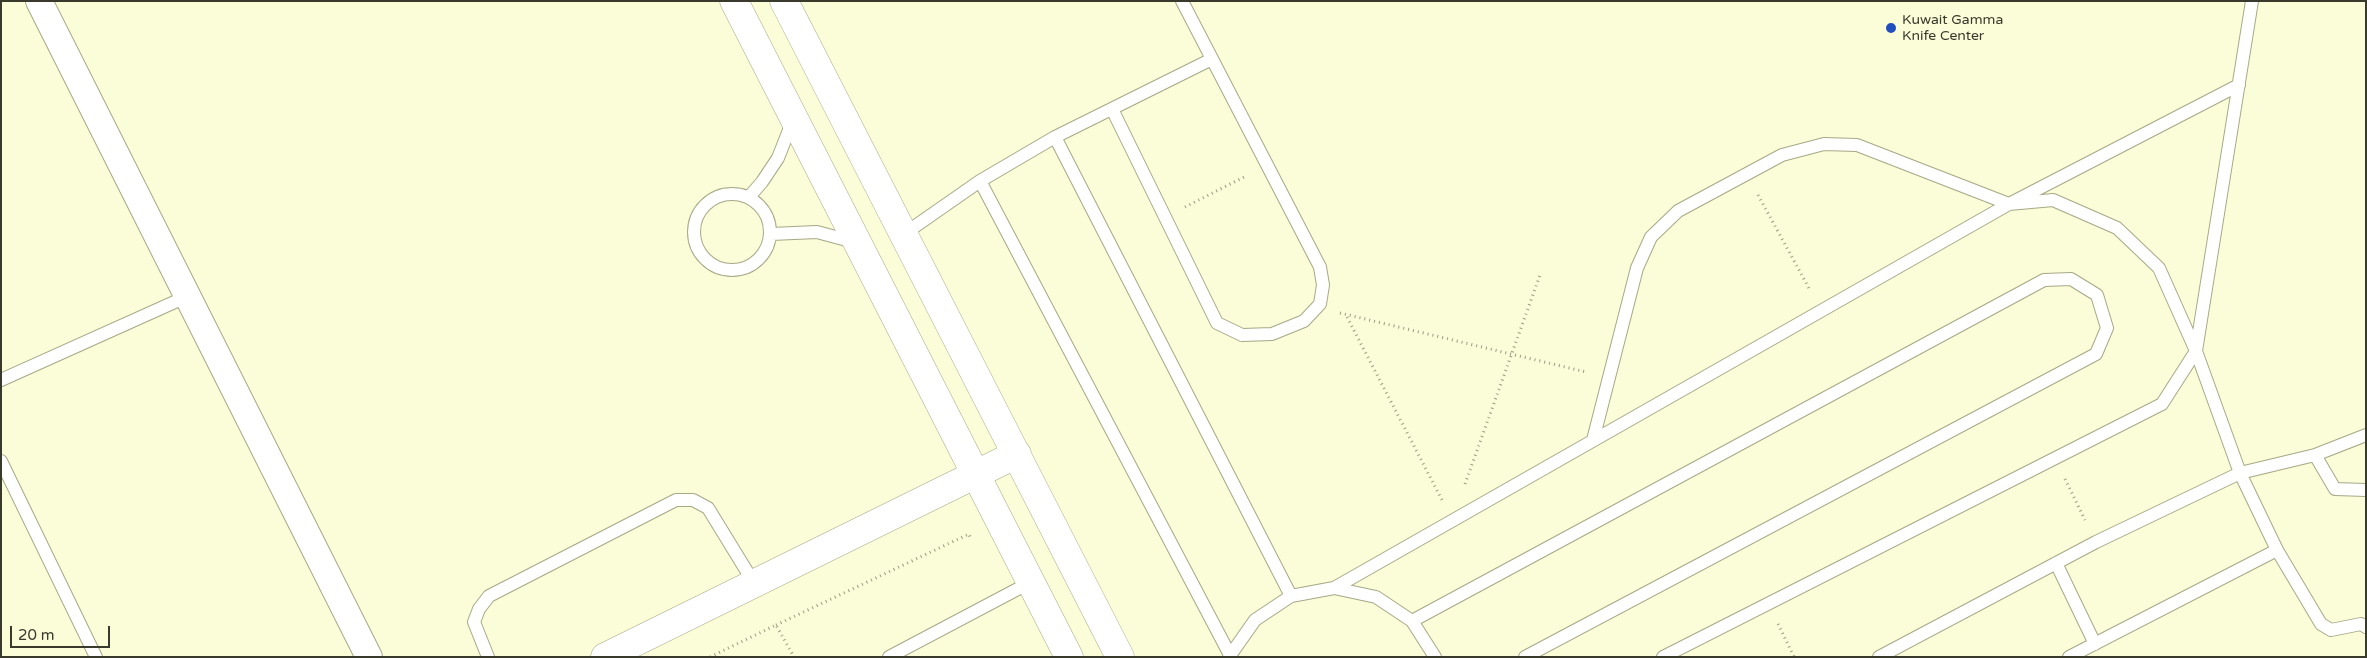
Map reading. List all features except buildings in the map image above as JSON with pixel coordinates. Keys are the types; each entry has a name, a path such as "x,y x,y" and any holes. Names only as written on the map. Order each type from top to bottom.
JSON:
{"street":[{"path":"39,1 369,657"},
{"path":"734,1 1031,582 1066,656"},
{"path":"784,1 1120,657"},
{"path":"605,657 1017,454"}],"lane":[{"path":"1112,109 1217,323 1242,335 1272,334 1304,321 1320,304 1323,285 1320,267 1182,1"},
{"path":"1663,657 2162,404 2196,351 2252,1"},
{"path":"904,234 980,181 1054,138 1212,58"},
{"path":"980,181 1229,656 1255,620 1291,596 1334,588 2009,204 2238,85"},
{"path":"748,197 762,182 778,158 794,118"},
{"path":"1054,138 1291,596"},
{"path":"1593,440 1637,268 1651,237 1678,211 1782,155 1824,144 1857,145 2009,204 2053,200 2117,228 2159,268 2196,351 2240,473 2277,550 2321,624 2331,630 2361,624 2366,627"},
{"path":"734,194 748,197 761,206 769,219 771,234 767,249 758,261 745,269 730,271 715,268 703,259 695,246 693,231 697,216 706,204 719,196 734,194"},
{"path":"771,234 817,232 858,244"},
{"path":"1412,621 2044,280 2071,279 2097,295 2107,328 2096,354 1525,657"},
{"path":"1,380 188,296"},
{"path":"1879,657 2096,542 2240,473 2315,455 2366,435"},
{"path":"2315,455 2335,489 2366,490"},
{"path":"1,461 96,657"},
{"path":"488,657 474,622 479,609 489,596 676,500 693,500 708,508 754,583"},
{"path":"2069,657 2277,550"},
{"path":"2056,564 2095,644"},
{"path":"889,657 1031,582"},
{"path":"1334,588 1376,597 1412,621 1435,657"}],"path":[{"path":"1165,218 1267,166"},
{"path":"1747,174 1821,310"},
{"path":"1453,520 1540,276"},
{"path":"1320,304 1346,316 1609,377"},
{"path":"1346,316 1453,520"},
{"path":"2055,458 2096,542"},
{"path":"710,657 969,534 973,542"},
{"path":"1768,604 1794,657"},
{"path":"776,625 794,657"}],"place":[{"name":"Kuwait Gamma Knife Center","path":"1891,28"}]}
